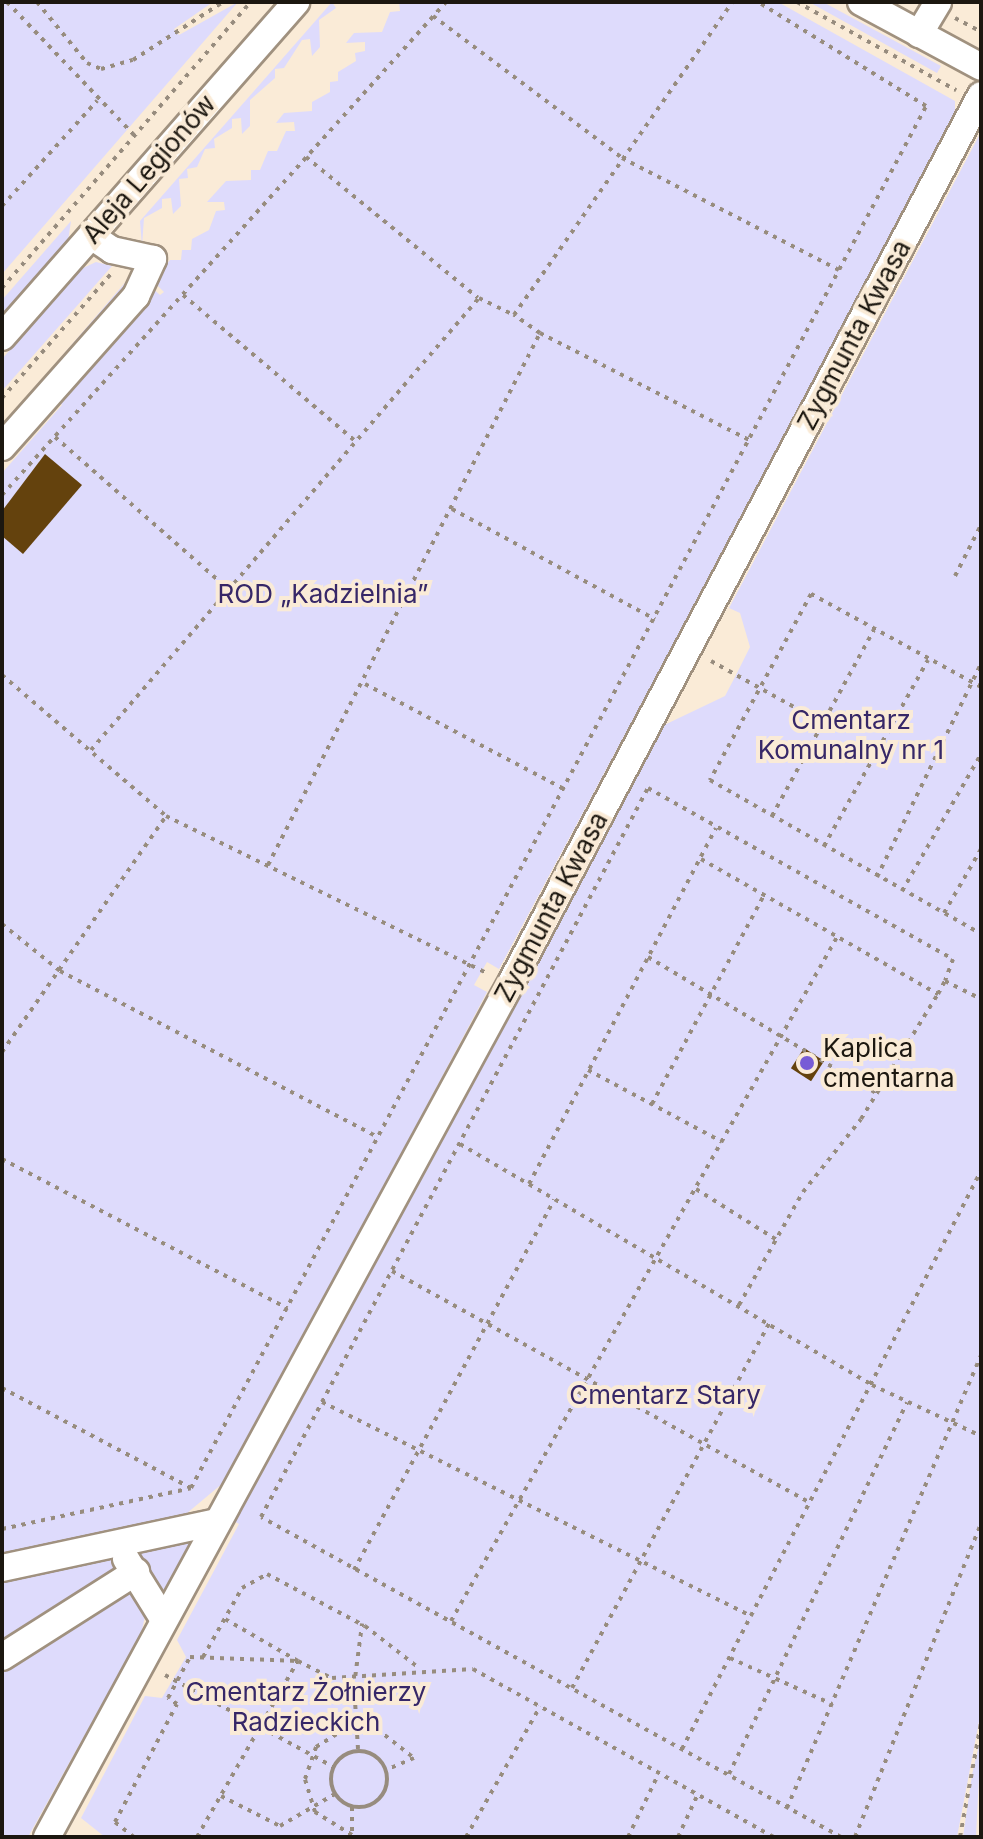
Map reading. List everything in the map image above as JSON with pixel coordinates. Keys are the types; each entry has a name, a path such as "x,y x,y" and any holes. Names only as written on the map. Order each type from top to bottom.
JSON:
{"street":[{"name":"Aleja Legionów","path":"2,337 296,2"},
{"path":"861,2 981,67"},
{"path":"919,34 938,2"},
{"name":"Zygmunta Kwasa","path":"47,1837 512,981 973,94"},
{"path":"2,447 136,296 153,259 112,250 91,236"},
{"path":"2,1568 217,1522"},
{"path":"115,1544 136,1572 164,1620"},
{"path":"2,1657 136,1572"}],"path":[{"path":"7,2 97,101 134,135"},
{"path":"37,2 87,63 101,69 119,67 223,2"},
{"path":"2,288 251,2"},
{"path":"2,495 446,2"},
{"path":"514,315 732,2"},
{"path":"2,1529 191,1488 926,106 758,2"},
{"path":"797,2 973,94"},
{"path":"433,16 622,158 839,270"},
{"path":"2,206 97,101"},
{"path":"306,157 479,298 514,315 540,333 749,440"},
{"path":"2,398 117,266"},
{"path":"183,295 354,440"},
{"path":"91,750 226,587 479,298"},
{"path":"268,865 365,684 540,333"},
{"path":"55,437 226,587"},
{"path":"452,509 655,619"},
{"path":"955,576 981,525"},
{"path":"981,687 811,594 710,780 981,934"},
{"path":"772,816 874,630"},
{"path":"700,655 821,722"},
{"path":"824,846 929,659"},
{"path":"877,877 981,664"},
{"path":"2,675 166,816 470,967 512,981"},
{"path":"365,684 564,790"},
{"path":"902,891 981,754"},
{"path":"739,1305 820,1165 878,1094 938,994 953,959 648,788 261,1517 841,1837"},
{"path":"2,1052 166,816"},
{"path":"529,1184 716,828"},
{"path":"944,914 981,849"},
{"path":"701,859 938,994"},
{"path":"652,1104 764,895"},
{"path":"2,924 60,971 379,1137"},
{"path":"451,1621 837,937"},
{"path":"648,957 878,1094"},
{"path":"945,981 981,999"},
{"path":"588,1070 722,1142"},
{"path":"460,1144 872,1385 981,1436"},
{"path":"2,1159 287,1308"},
{"path":"682,1749 981,1171"},
{"path":"696,1189 777,1240"},
{"path":"354,1570 554,1200"},
{"path":"392,1271 810,1503"},
{"path":"572,1688 769,1323"},
{"path":"787,1808 981,1356"},
{"path":"2,1388 191,1488"},
{"path":"322,1402 752,1616"},
{"path":"729,1774 907,1402"},
{"path":"855,1837 981,1524"},
{"path":"203,1657 246,1583 267,1574 362,1624 420,1669"},
{"path":"225,1619 332,1678 420,1669 473,1669 773,1837"},
{"path":"358,1750 356,1676 362,1624"},
{"path":"134,1837 115,1822 177,1704 168,1698 190,1657 298,1661"},
{"path":"730,1658 832,1704"},
{"path":"197,1837 298,1661"},
{"path":"141,1663 334,1767"},
{"path":"466,1837 540,1707"},
{"path":"960,1837 981,1723"},
{"path":"352,1807 352,1835 330,1826 311,1805 305,1785 311,1754 327,1737 357,1726 386,1732 414,1758 386,1770"},
{"path":"334,1767 358,1750 374,1754 386,1770 382,1796 352,1807"},
{"path":"334,1767 336,1794 352,1807"},
{"path":"628,1837 658,1775"},
{"path":"221,1796 280,1826 311,1805 336,1794"},
{"path":"678,1837 697,1796"}],"green space":[{"path":"2,2 213,2 174,29 179,35 238,2 2,274"},
{"path":"332,2 336,8 319,20 320,47 312,56 310,39 302,40 284,68 275,69 275,78 250,100 250,126 242,134 241,118 232,119 232,128 214,139 215,148 205,149 197,167 187,169 188,178 179,179 181,206 173,214 171,198 162,199 162,208 144,218 142,246 140,221"},
{"name":"ROD „Kadzielnia”","path":"399,2 778,2 955,101 955,109 950,128 499,969 487,962 474,985 487,992 229,1478 180,1519 2,1558 2,473 62,405 54,397 150,286 160,295 164,292 153,281 170,260 181,260 182,250 191,250 192,239 209,230 216,211 225,210 224,202 207,202 226,181 251,180 251,170 260,170 268,151 277,151 286,131 295,131 294,122 276,123 284,113 312,111 312,102 330,92 330,82 338,81 338,72 356,61 355,53 365,51 365,42 346,43 354,33 382,32 390,12 400,11"},
{"path":"809,2 823,2 941,66 937,73"},
{"name":"Cmentarz Stary","path":"981,132 981,1711 957,1837 105,1837 81,1818 145,1696 162,1698 186,1657 177,1640 239,1524 234,1521 658,728 725,696 736,675 750,647 740,613 729,608"},
{"path":"71,221 68,241 2,315 2,300"},
{"path":"96,262 112,266 2,391 2,359 81,269"},
{"path":"135,271 135,279 13,427 2,426"},
{"path":"188,1535 196,1541 162,1599 132,1552"},
{"path":"108,1554 134,1578 146,1612 141,1634 28,1837 2,1837 2,1576"},
{"path":"981,1736 976,1837 963,1837 972,1775"}],"building":[{"path":"45,454 82,485 23,554 2,536 2,511"},
{"name":"Kaplica cmentarna","path":"804,1048 824,1061 811,1081 791,1068"}],"place":[{"name":"Kaplica cmentarna","path":"807,1063"}],"park label":[{"name":"Cmentarz Komunalny nr 1","path":"851,735"},
{"name":"Cmentarz Żołnierzy Radzieckich","path":"306,1707"}]}
